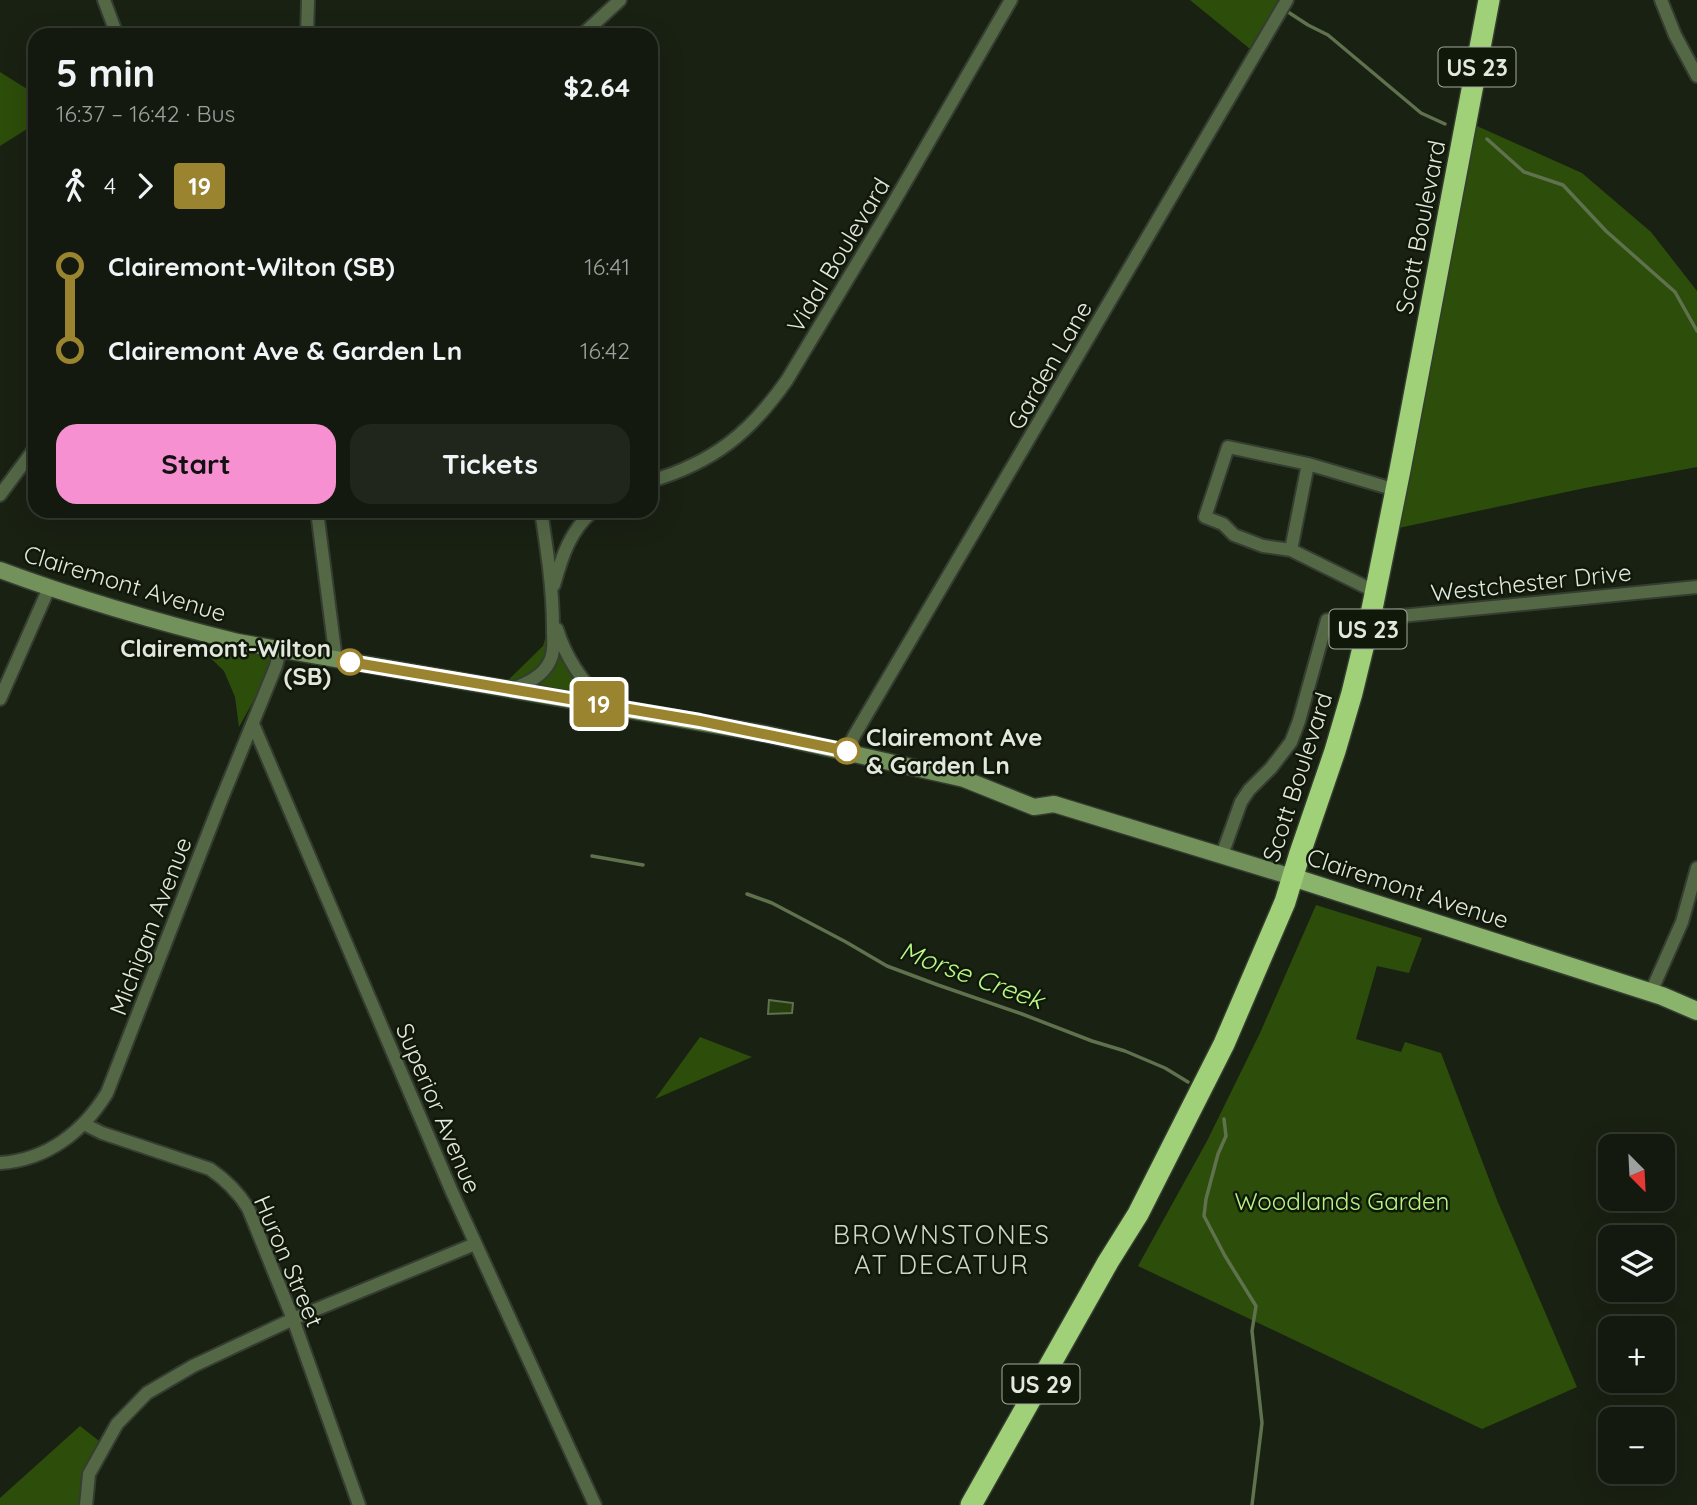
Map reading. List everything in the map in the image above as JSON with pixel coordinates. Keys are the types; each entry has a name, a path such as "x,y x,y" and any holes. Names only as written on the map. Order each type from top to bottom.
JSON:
{"highway":[{"name":"Scott Boulevard","path":"971,1505 1108,1262 1138,1214 1224,1044 1285,902 1335,751 1370,619 1489,0"}],"main road":[{"name":"Clairemont Avenue","path":"0,570 160,622 238,642 766,734 964,779 1034,807 1054,804 1223,855 1651,992 1697,1011"}],"street":[{"path":"104,0 114,28"},
{"path":"307,28 308,0"},
{"path":"590,28 620,0"},
{"name":"Vidal Boulevard","path":"658,478 695,465 720,450 751,426 775,398 1011,0"},
{"path":"1661,0 1675,35 1697,76"},
{"name":"Garden Lane","path":"847,751 1284,5"},
{"path":"1376,592 1291,550 1263,546 1234,535 1223,524 1205,517 1228,447 1308,464 1396,489"},
{"path":"0,495 28,457"},
{"path":"1291,550 1308,464"},
{"path":"318,518 335,660"},
{"path":"512,689 536,678 549,663 553,649 552,592 542,518"},
{"path":"552,592 566,547 586,518"},
{"name":"Westchester Drive","path":"1370,619 1697,587"},
{"path":"0,699 49,588"},
{"path":"553,612 568,655 587,685 606,705"},
{"path":"1223,855 1241,802 1291,742 1327,620"},
{"name":"Michigan Avenue","path":"0,1163 32,1156 64,1141 84,1124 107,1093 280,650"},
{"name":"Superior Avenue","path":"253,724 475,1244 595,1505"},
{"path":"1651,992 1682,922 1697,867"},
{"name":"Huron Street","path":"84,1124 102,1133 210,1169 239,1194 248,1208 293,1319 359,1505"},
{"path":"86,1505 89,1474 117,1424 146,1393 193,1366 293,1319 475,1244"}],"green space":[{"path":"1190,0 1288,0 1255,53"},
{"path":"0,72 28,90 28,128 0,146"},
{"path":"1459,118 1582,173 1651,232 1697,291 1697,467 1394,529"},
{"path":"553,612 558,632 604,707 500,688 543,646"},
{"path":"198,646 281,651 239,727 235,697 224,671"},
{"name":"Woodlands Garden","path":"1316,905 1422,938 1409,973 1377,966 1356,1039 1401,1052 1405,1042 1441,1053 1497,1200 1577,1387 1482,1429 1138,1266 1207,1141 1260,1033"},
{"path":"700,1037 752,1057 655,1099"},
{"path":"80,1426 103,1444 81,1505 0,1505 0,1498"}],"shaded area":[{"path":"769,1000 793,1003 792,1013 768,1014"}],"waterway":[{"path":"1285,10 1328,35 1421,113 1445,124"},
{"path":"1487,139 1524,172 1563,185 1606,231 1675,292 1697,331"},
{"path":"592,856 643,865"},
{"name":"Morse Creek","path":"747,894 772,903 887,966 1125,1051 1165,1068 1188,1082"},
{"name":"Morse Creek","path":"1224,1119 1226,1136 1218,1154 1204,1216 1256,1306 1252,1331 1262,1423 1252,1505"}],"bus line":[{"name":"19","path":"350,662 700,721 847,751"}],"place":[{"name":"Clairemont-Wilton (SB)","path":"350,662"},
{"name":"Clairemont Ave & Garden Ln","path":"847,751"}],"district":[{"name":"BROWNSTONES AT DECATUR","path":"942,1249"}]}
